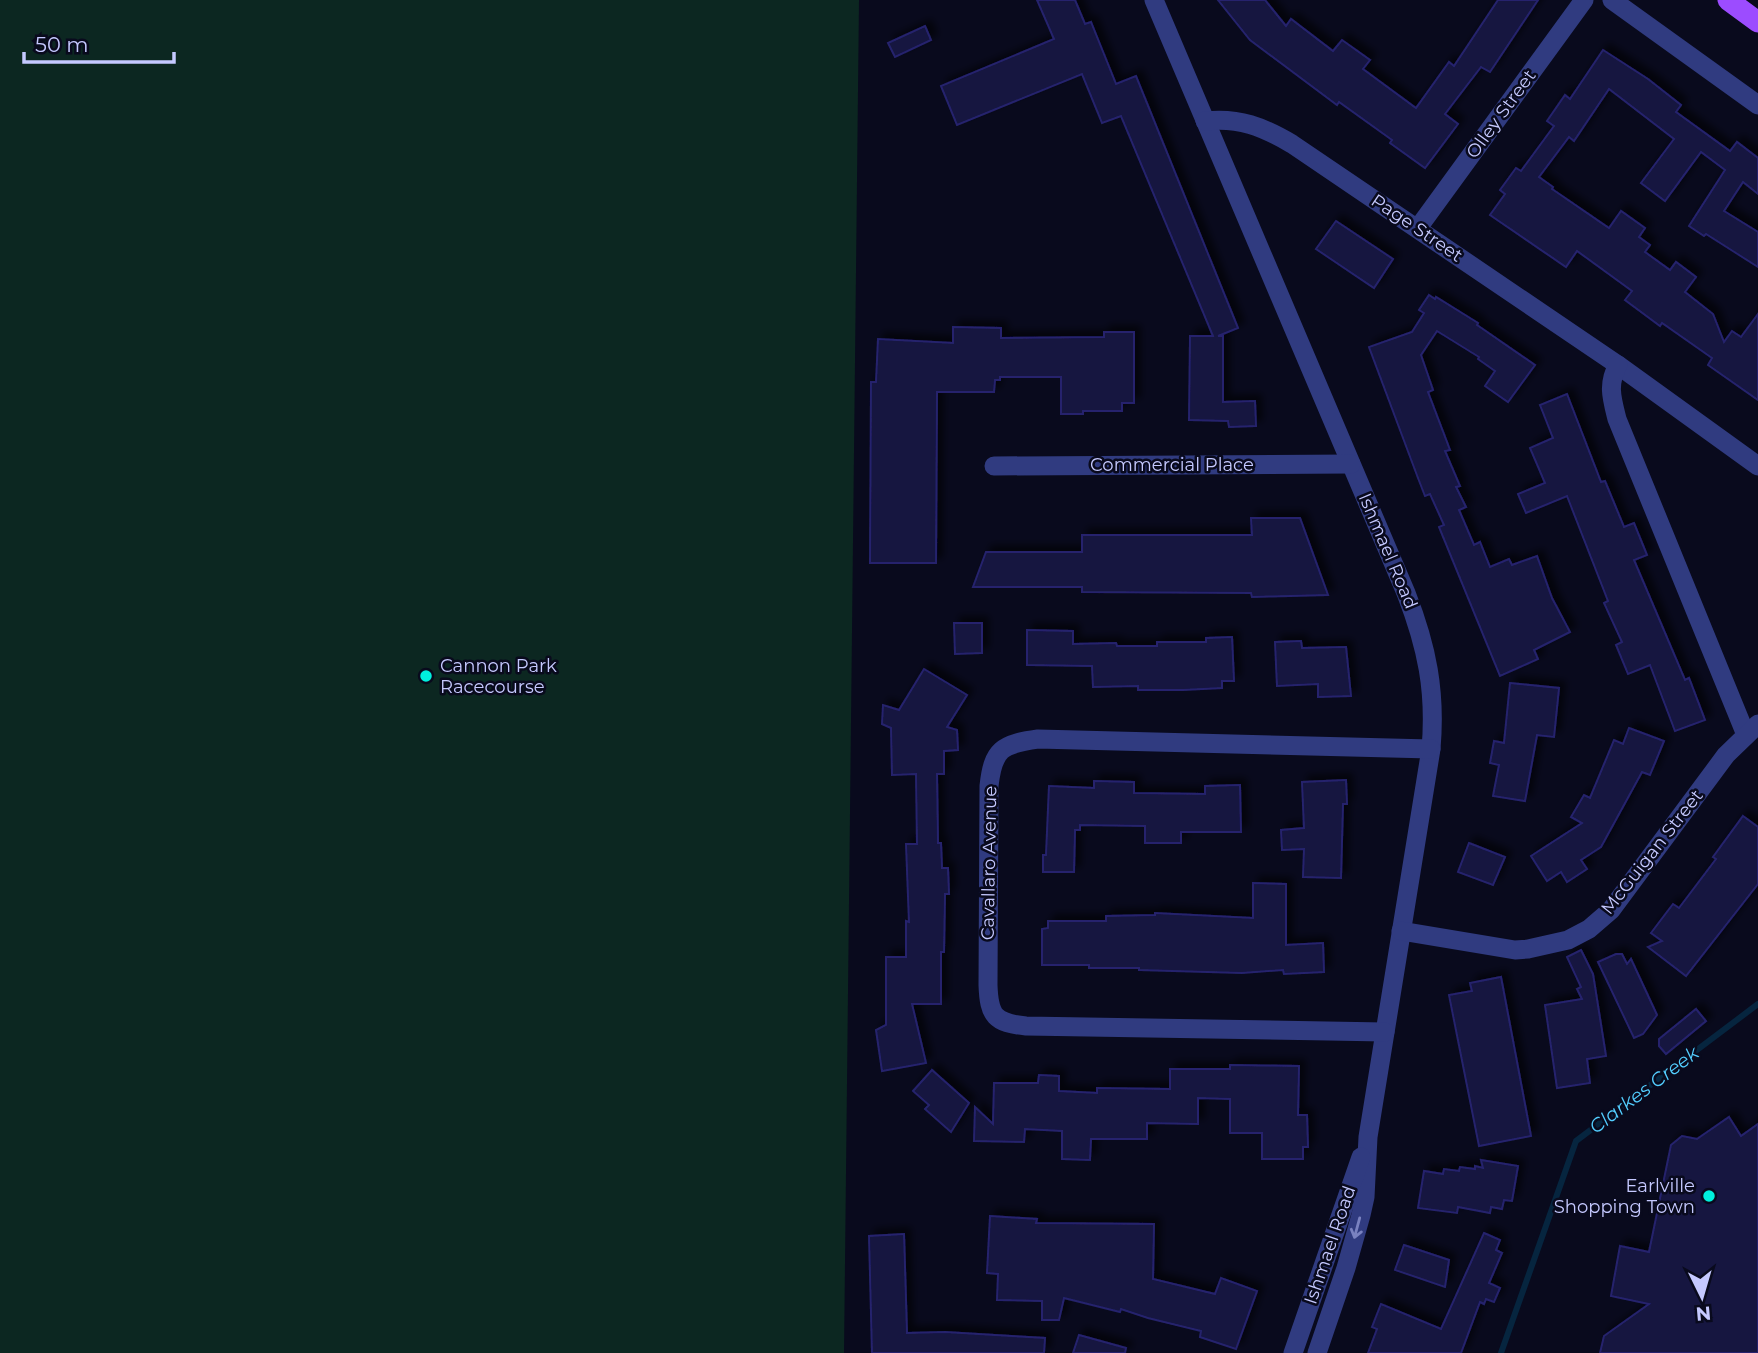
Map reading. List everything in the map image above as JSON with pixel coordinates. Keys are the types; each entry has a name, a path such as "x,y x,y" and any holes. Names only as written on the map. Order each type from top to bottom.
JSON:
{"main road":[{"path":"1728,0 1758,22"}],"street":[{"name":"Ishmael Road","path":"1154,0 1406,593 1423,638 1432,688 1431,749 1368,1137 1365,1197 1346,1268 1317,1353"},
{"name":"Olley Street","path":"1418,228 1584,0"},
{"path":"1612,0 1758,105"},
{"name":"Page Street","path":"1205,121 1239,120 1275,134 1618,365 1758,466"},
{"path":"1618,365 1611,377 1617,419 1752,729"},
{"name":"Commercial Place","path":"994,466 1351,464"},
{"name":"McGuigan Street","path":"1401,931 1515,950 1553,946 1589,929 1611,910 1634,882 1726,755 1752,729"},
{"name":"Cavallaro Avenue","path":"1385,1032 1006,1024 993,1015 988,985 991,768 997,752 1013,743 1038,739 1431,749"},
{"name":"Ishmael Road","path":"1293,1353 1368,1137"}],"green space":[{"name":"Cannon Park Racecourse","path":"0,0 859,0 844,1353 0,1353"}],"building":[{"path":"1037,0 1075,0 1085,24 1091,22 1116,84 1136,76 1238,328 1218,336 1223,336 1223,402 1255,401 1256,426 1229,427 1228,421 1189,420 1190,336 1213,336 1121,116 1102,123 1082,74 957,125 941,86 1054,39"},
{"path":"1218,0 1265,0 1286,26 1291,19 1333,51 1342,40 1370,60 1363,69 1416,108 1449,62 1454,66 1498,0 1538,0 1490,72 1481,67 1445,114 1458,124 1425,168 1390,143 1392,140 1339,102 1337,105 1250,40"},
{"path":"925,26 931,40 895,57 888,43"},
{"path":"1603,50 1648,79 1681,105 1676,112 1730,151 1737,142 1758,158 1758,194 1743,182 1724,211 1758,232 1758,267 1689,226 1725,170 1701,152 1665,201 1641,183 1674,139 1609,89 1574,141 1569,137 1539,177 1609,228 1621,211 1645,228 1639,237 1650,245 1645,252 1670,270 1676,262 1696,277 1685,292 1713,314 1724,342 1732,331 1741,337 1758,314 1758,400 1708,365 1712,358 1662,323 1660,326 1625,300 1632,291 1577,251 1566,267 1490,215 1505,194 1500,190 1516,168 1521,171 1554,126 1547,121 1565,95 1570,99"},
{"path":"1336,221 1393,259 1374,288 1316,249"},
{"path":"1429,295 1478,323 1477,325 1535,365 1508,402 1485,386 1495,371 1478,359 1479,357 1437,331 1421,355 1433,390 1428,392 1450,450 1445,451 1460,486 1456,487 1466,507 1459,510 1474,545 1480,542 1490,567 1509,559 1512,565 1537,556 1552,598 1570,632 1534,650 1538,659 1500,676 1439,527 1444,525 1430,494 1425,496 1369,347 1412,332 1424,313 1419,310"},
{"path":"953,327 1001,328 1001,338 1104,337 1104,332 1134,332 1134,403 1122,403 1122,411 1061,414 1061,377 1000,377 1000,380 995,380 994,392 937,392 936,563 870,563 871,382 876,382 878,339 953,343"},
{"path":"1567,394 1601,482 1605,481 1624,527 1634,523 1647,555 1634,560 1685,680 1689,678 1705,720 1675,731 1650,665 1628,674 1616,645 1622,642 1604,603 1608,601 1567,496 1526,513 1518,494 1545,483 1530,448 1553,438 1540,405"},
{"path":"1251,518 1300,518 1328,595 1252,597 1251,593 1082,592 1082,587 973,587 986,552 1082,552 1082,535 1252,535"},
{"path":"954,623 982,623 982,653 955,654"},
{"path":"1027,630 1073,631 1073,644 1116,643 1117,646 1157,646 1157,642 1206,642 1206,638 1232,637 1234,681 1222,681 1222,688 1183,690 1138,690 1138,686 1093,687 1092,666 1027,665"},
{"path":"1301,641 1302,648 1346,647 1351,696 1318,697 1318,684 1277,686 1275,642"},
{"path":"924,669 967,695 947,727 957,730 958,750 944,751 944,774 937,774 938,843 941,843 942,868 948,868 949,894 945,894 941,1004 912,1004 926,1063 882,1071 876,1030 886,1025 886,957 906,957 906,921 909,922 906,844 917,844 916,774 892,775 891,728 882,724 883,705 899,710"},
{"path":"1510,683 1559,688 1554,737 1537,735 1525,801 1493,796 1499,765 1490,763 1494,741 1504,743"},
{"path":"1629,728 1664,741 1650,775 1642,772 1601,847 1581,860 1587,869 1567,882 1561,872 1547,881 1531,856 1582,823 1571,817 1584,795 1590,798 1614,740 1623,744"},
{"path":"1346,780 1347,804 1343,804 1341,878 1303,877 1304,849 1282,850 1281,830 1304,828 1302,782"},
{"path":"1094,781 1134,782 1134,793 1205,794 1205,786 1240,785 1241,832 1181,832 1181,843 1145,843 1145,826 1080,825 1080,830 1075,830 1074,872 1043,872 1049,786 1094,788"},
{"path":"1743,816 1758,827 1758,884 1686,976 1648,947 1662,941 1651,933 1673,904 1679,908 1716,859 1713,857"},
{"path":"1469,843 1505,857 1493,885 1458,872"},
{"path":"1253,883 1286,884 1286,945 1323,943 1324,972 1284,974 1283,970 1242,973 1042,965 1042,929 1048,928 1048,921 1106,921 1106,916 1155,913 1253,918"},
{"path":"1581,950 1593,974 1606,1056 1587,1059 1590,1083 1557,1088 1545,1005 1582,999 1577,989 1581,987 1567,957"},
{"path":"1622,954 1627,964 1631,959 1657,1015 1643,1034 1634,1038 1598,962"},
{"path":"1501,977 1531,1136 1479,1146 1449,995 1472,991 1470,983"},
{"path":"1696,1009 1706,1021 1666,1054 1659,1046 1659,1039"},
{"path":"1230,1065 1299,1066 1298,1115 1307,1115 1308,1147 1303,1147 1303,1159 1262,1159 1262,1133 1230,1133 1230,1099 1198,1098 1198,1124 1147,1123 1147,1139 1091,1139 1090,1160 1062,1159 1062,1131 1025,1129 1024,1142 974,1141 975,1107 993,1124 994,1083 1038,1083 1039,1075 1059,1076 1059,1091 1097,1093 1097,1088 1170,1089 1170,1069 1230,1069"},
{"path":"932,1070 969,1103 951,1132 925,1109 929,1105 913,1091"},
{"name":"Earlville Shopping Town","path":"1729,1117 1741,1136 1758,1124 1758,1353 1600,1353 1604,1336 1649,1304 1611,1296 1620,1246 1649,1252 1671,1145 1682,1136 1697,1139"},
{"path":"1481,1160 1518,1166 1512,1201 1504,1200 1502,1209 1491,1207 1490,1213 1458,1207 1457,1213 1418,1208 1424,1171 1443,1174 1444,1169 1459,1171 1460,1167 1483,1168"},
{"path":"990,1216 1037,1219 1036,1223 1154,1224 1153,1279 1215,1294 1221,1278 1257,1291 1236,1349 1200,1337 1201,1331 1121,1309 1120,1312 1064,1298 1059,1320 1042,1320 1042,1301 997,1300 998,1274 987,1273"},
{"path":"1484,1233 1500,1240 1496,1250 1502,1253 1489,1283 1500,1288 1494,1302 1486,1299 1484,1304 1480,1302 1461,1353 1368,1353 1377,1329 1372,1327 1381,1304 1441,1329"},
{"path":"904,1234 907,1333 945,1332 1045,1338 1044,1353 872,1353 869,1236"},
{"path":"1404,1245 1449,1260 1445,1287 1395,1270"},
{"path":"1079,1335 1126,1348 1125,1353 1073,1353"}],"waterway":[{"name":"Clarkes Creek","path":"1501,1353 1576,1141 1758,1004"}],"place":[{"name":"Cannon Park Racecourse","path":"426,676"},
{"name":"Earlville Shopping Town","path":"1709,1196"}]}
